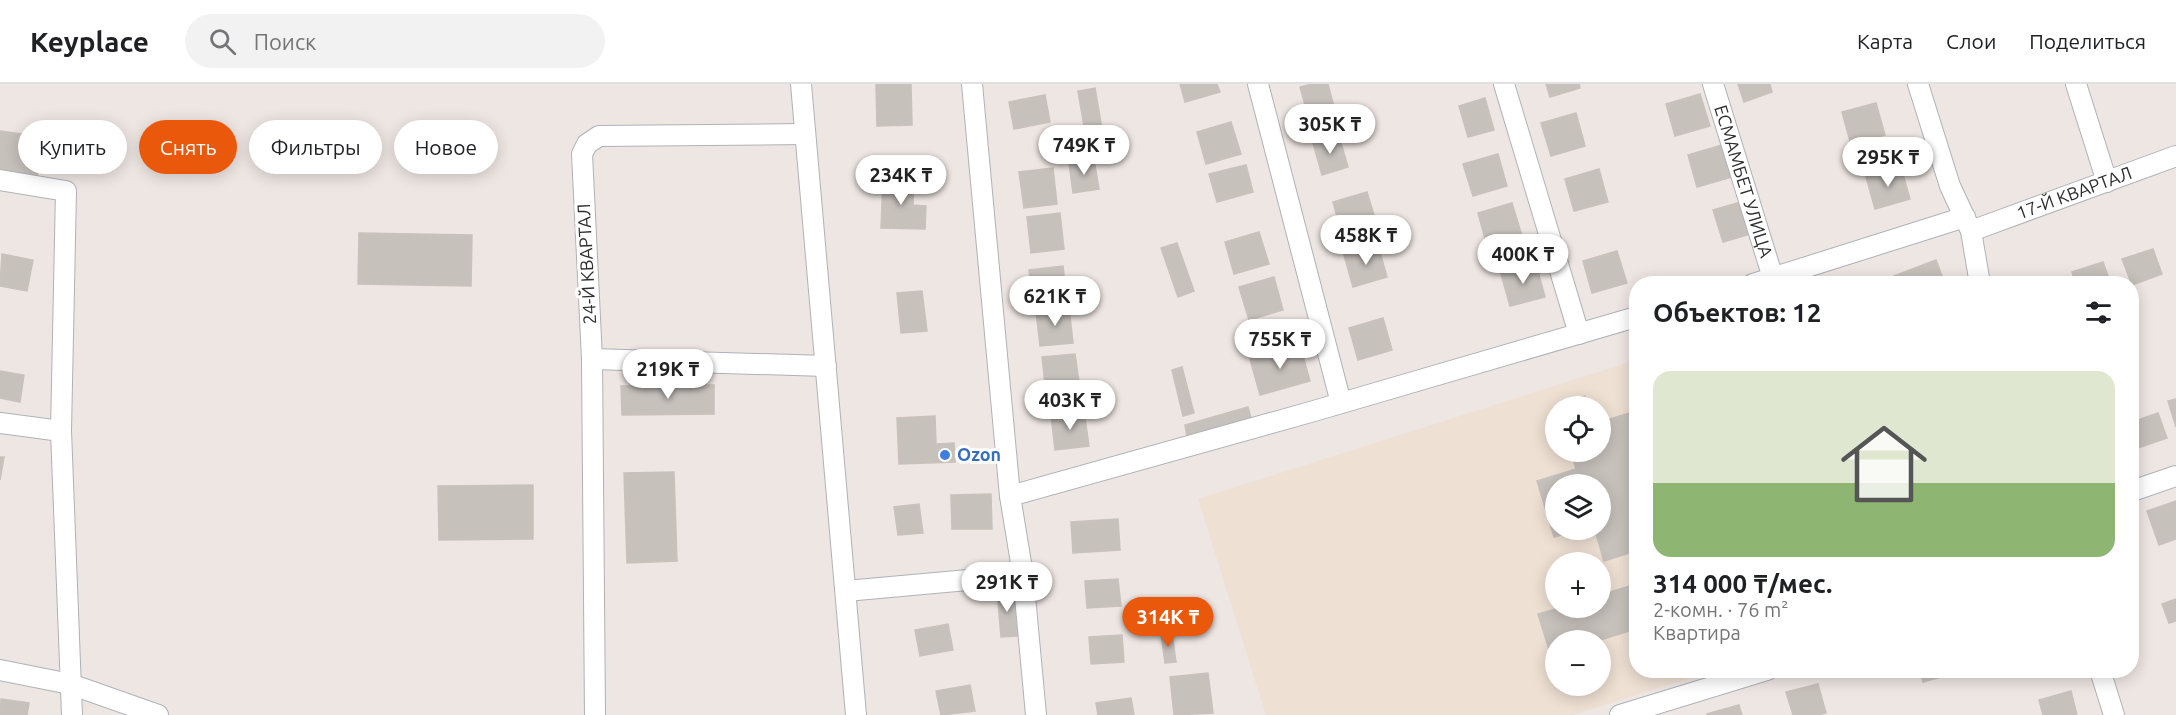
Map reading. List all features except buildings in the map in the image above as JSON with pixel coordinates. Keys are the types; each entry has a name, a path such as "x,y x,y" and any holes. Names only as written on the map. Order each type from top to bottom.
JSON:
{"street":[{"path":"801,84 856,715"},
{"path":"972,84 1010,496 1023,575 1036,715"},
{"path":"1258,84 1341,403"},
{"path":"1504,84 1579,334"},
{"name":"ЕСМАМБЕТ УЛИЦА","path":"1713,84 1772,276"},
{"path":"1918,84 1950,186 1968,224 1978,276"},
{"path":"2076,84 2107,182"},
{"name":"24-Й КВАРТАЛ","path":"595,715 592,360 582,154 587,144 599,136 805,134"},
{"name":"17-Й КВАРТАЛ","path":"1780,276 1968,224 2107,182 2176,156"},
{"path":"0,180 66,191 61,431 72,715"},
{"path":"1010,496 1629,319"},
{"path":"592,360 826,366"},
{"path":"0,423 61,431"},
{"path":"2139,489 2176,476"},
{"path":"846,591 1023,575"},
{"path":"0,670 70,684 158,715"},
{"path":"1620,715 1741,678"},
{"path":"2102,678 2114,715"}],"shaded area":[{"path":"1629,362 1629,678 1690,678 1573,715 1266,715 1198,499"}],"place":[{"name":"Ozon","path":"945,455"}]}
